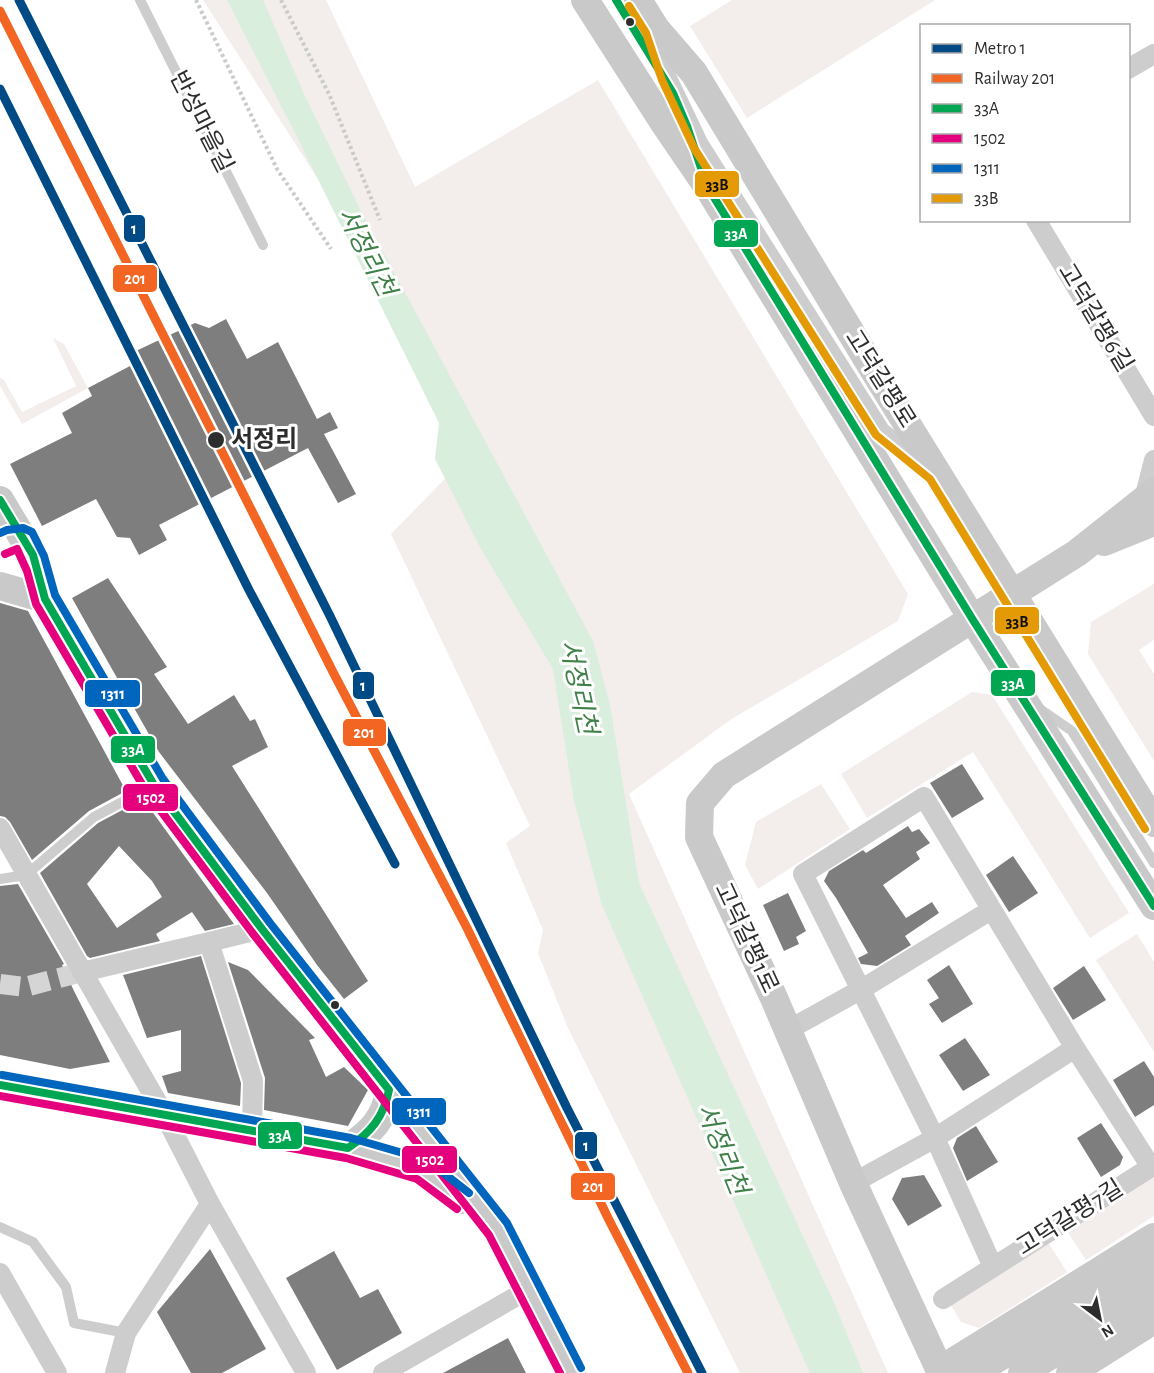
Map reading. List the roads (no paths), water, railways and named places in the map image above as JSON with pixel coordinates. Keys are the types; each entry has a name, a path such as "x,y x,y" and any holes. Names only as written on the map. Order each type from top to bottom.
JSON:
{"street":[{"name":"고덕갈평로","path":"585,0 707,186 973,620 1154,906"},
{"name":"고덕갈평로","path":"638,0 656,29 699,80 1012,595 1154,823"},
{"path":"1130,68 1154,54"},
{"name":"고덕갈평6길","path":"1037,222 1154,416"},
{"path":"1151,504 1154,460"},
{"name":"고덕갈평1로","path":"941,1372 853,1183 788,1030 699,837 700,802 724,775 973,620 1151,504"},
{"path":"6,524 33,555 45,599 154,785 262,929 498,1229 572,1373"},
{"path":"0,586 45,599"},
{"name":"고덕갈평7길","path":"924,797 1075,1048 1151,1167 993,1267 935,1138 862,989 803,874 924,797"},
{"path":"0,828 164,1114 210,1204 306,1373"},
{"path":"788,1030 862,989 991,910"},
{"path":"82,972 262,929"},
{"path":"209,942 253,1081 252,1130"},
{"path":"853,1183 935,1138 1075,1048"},
{"path":"0,1085 348,1148 422,1169 498,1229"},
{"path":"348,1148 370,1133 383,1115 388,1103 389,1090"},
{"path":"115,1373 126,1333 210,1204"},
{"path":"941,1372 1154,1237"},
{"path":"974,1373 1154,1261"},
{"path":"943,1299 993,1267"},
{"path":"0,1273 57,1373"},
{"path":"1076,1287 1113,1347"},
{"path":"382,1373 529,1289"},
{"path":"1022,1373 1154,1291"},
{"path":"1070,1373 1154,1320"}],"lane":[{"name":"반성마을길","path":"140,0 263,245"},
{"path":"616,0 673,93 687,126 707,186"},
{"path":"629,0 665,58"},
{"path":"656,29 671,75 703,142 884,428 938,472"},
{"path":"1022,698 1072,731 1154,863"},
{"path":"0,879 26,875 94,818 154,785"},
{"path":"0,1227 33,1242 66,1287 74,1323 126,1333"}],"water":[{"name":"서정리천","path":"227,0 263,0 305,96 361,211 593,641 610,705 639,883 835,1305 863,1373 810,1373 602,905 574,801 553,669 481,549 435,459 439,423"}],"tunnel":[{"path":"0,984 25,987 82,972"}],"metro line":[{"name":"1","path":"19,0 330,616 566,1106 702,1373"},
{"name":"1","path":"0,89 249,590 395,864"}],"rail line":[{"name":"201","path":"0,11 334,674 467,928 609,1220 688,1373"}],"place":[{"name":"서정리","path":"216,440"}]}
